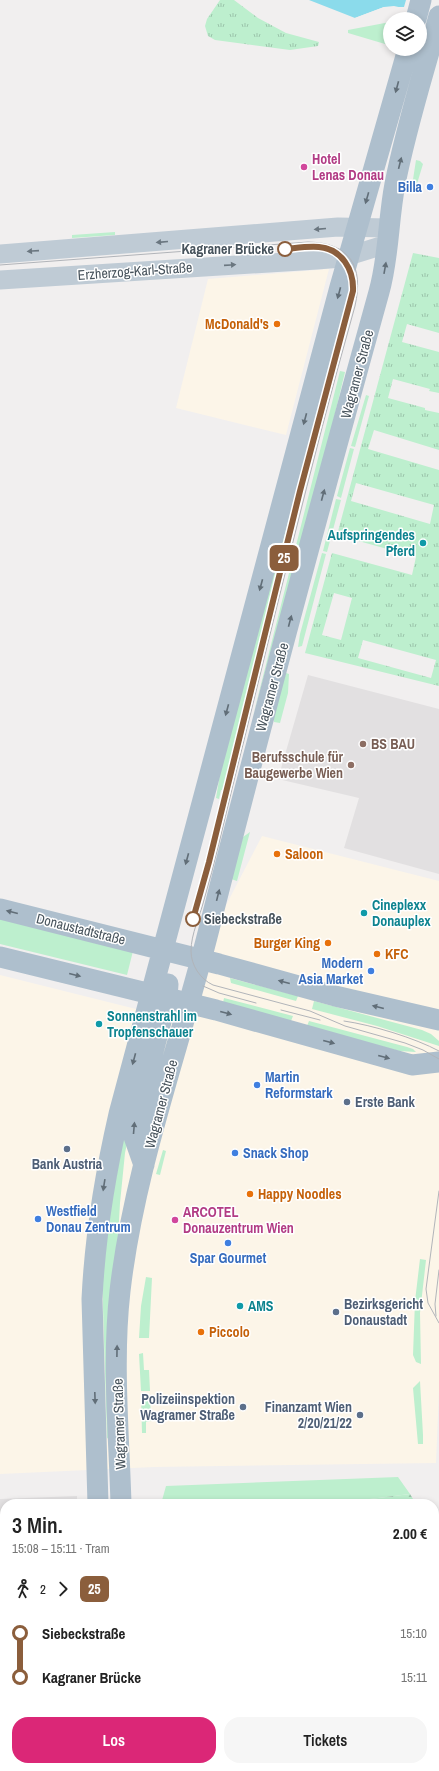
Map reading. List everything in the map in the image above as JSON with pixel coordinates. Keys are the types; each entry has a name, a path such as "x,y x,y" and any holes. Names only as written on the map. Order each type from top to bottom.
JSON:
{"main road":[{"path":"418,12 421,0"},
{"name":"Wagramer Straße","path":"121,1499 117,1373 118,1321 128,1240 144,1165 201,960 279,659 380,292 398,170 438,21"},
{"name":"Wagramer Straße","path":"98,1499 92,1305 96,1241 104,1183 112,1143 159,996 163,950 350,256 406,56"},
{"name":"Erzherzog-Karl-Straße","path":"0,254 359,227 388,236"},
{"name":"Erzherzog-Karl-Straße","path":"0,280 317,260 350,256 388,236"},
{"name":"Donaustadtstraße","path":"0,909 201,960"},
{"path":"0,957 188,1003 412,1064 439,1062"},
{"path":"201,960 336,996 439,1020"},
{"path":"144,1165 132,1131 159,996"}],"shaded area":[{"path":"329,269 286,435 176,408 208,279"},
{"name":"BS BAU","path":"308,675 439,709 439,874 344,848 359,798 278,779"},
{"path":"262,836 439,881 439,1390 436,1463 154,1467 0,1474 0,975 168,1017"},
{"path":"77,1496 77,1499 0,1499"}],"green space":[{"path":"220,0 234,0 258,18 286,33 319,42 318,46 290,50 215,40 208,36 205,26 207,19"},
{"path":"383,23 383,43 348,33 348,30"},
{"path":"416,160 423,164 416,187 412,186"},
{"path":"115,232 115,235 72,238 72,235"},
{"path":"413,253 439,258 439,333 407,324 402,342 439,352 439,393 429,391 430,389 393,379 388,398 439,413 439,450 374,430 368,449 439,470 439,686 305,653 332,553 412,575 416,557 337,535","holes":["356,483 434,505 430,524 351,501","334,593 352,598 341,640 322,635","363,640 436,660 431,678 358,658"]},
{"path":"340,371 345,372 328,443 252,720"},
{"path":"366,395 369,396 355,447 351,446"},
{"path":"350,448 354,449 341,498 337,496"},
{"path":"336,499 341,500 327,552 323,551"},
{"path":"290,508 293,508 224,790 221,790 219,799 216,798 222,762"},
{"path":"322,553 326,554 302,646 298,647 300,634"},
{"path":"286,673 289,674 288,693 280,723 274,722 274,711"},
{"path":"250,832 237,881 231,879 243,837"},
{"path":"0,917 133,951 127,975 0,944"},
{"path":"230,978 298,996 296,1001 231,983"},
{"path":"224,998 293,1016 291,1021 223,1003"},
{"path":"314,1001 422,1030 431,1034 439,1041 439,1046 377,1026 312,1009"},
{"path":"309,1021 407,1047 416,1052 399,1051 307,1026"},
{"path":"129,1108 134,1109 125,1153 120,1203 116,1273 113,1441 107,1438 102,1276 105,1237"},
{"path":"163,1150 166,1151 160,1175 156,1174"},
{"path":"420,1259 426,1260 420,1313 421,1364 416,1362 413,1355 415,1301"},
{"path":"146,1277 152,1278 149,1338 139,1338 141,1306"},
{"path":"143,1353 144,1370 149,1370 150,1391 141,1391 139,1354"},
{"path":"420,1381 423,1444 418,1444 413,1388"},
{"path":"150,1395 151,1421 146,1422 146,1433 142,1433 141,1396"},
{"path":"398,1477 410,1494 370,1499 162,1499 166,1486"},
{"path":"410,1494 413,1499 370,1499"}],"water":[{"path":"309,0 439,0 439,16 427,13 427,12 394,6 384,7 355,18"}],"pier":[{"path":"406,0 439,0 439,18 427,15 427,12 415,12 394,8 384,9 355,20 352,19 384,7 404,7"}],"tram line":[{"path":"0,265 308,242 322,243 334,247 344,252 351,259 355,268 357,279 355,306 307,487 215,858 194,932 191,945 191,956 200,975 213,985 310,1011 345,1026 405,1043 423,1050 439,1059"},
{"name":"25","path":"193,919 209,862 300,491 353,291 353,281 347,264 336,253 319,247 285,249"},
{"path":"203,986 219,993 256,1003"},
{"path":"281,1010 320,1020"},
{"path":"344,1021 393,1033 418,1041 439,1051"},
{"path":"439,1191 426,1289 428,1303 439,1323"},
{"path":"436,1316 435,1304 439,1270"}],"place":[{"name":"Hotel Lenas Donau","path":"304,167"},
{"name":"Billa","path":"430,187"},
{"name":"Kagraner Brücke","path":"285,249"},
{"name":"McDonald's","path":"277,324"},
{"name":"Aufspringendes Pferd","path":"423,543"},
{"name":"BS BAU","path":"363,744"},
{"name":"Berufsschule für Baugewerbe Wien","path":"351,765"},
{"name":"Saloon","path":"277,854"},
{"name":"Cineplexx Donauplex","path":"364,913"},
{"name":"Siebeckstraße","path":"193,919"},
{"name":"Burger King","path":"328,943"},
{"name":"KFC","path":"377,954"},
{"name":"Modern Asia Market","path":"371,971"},
{"name":"Sonnenstrahl im Tropfenschauer","path":"99,1024"},
{"name":"Martin Reformstark","path":"257,1085"},
{"name":"Erste Bank","path":"347,1102"},
{"name":"Bank Austria","path":"67,1149"},
{"name":"Snack Shop","path":"235,1153"},
{"name":"Happy Noodles","path":"250,1194"},
{"name":"Westfield Donau Zentrum","path":"38,1219"},
{"name":"ARCOTEL Donauzentrum Wien","path":"175,1220"},
{"name":"Spar Gourmet","path":"228,1243"},
{"name":"AMS","path":"240,1306"},
{"name":"Bezirksgericht Donaustadt","path":"336,1312"},
{"name":"Piccolo","path":"201,1332"},
{"name":"Polizeiinspektion Wagramer Straße","path":"243,1407"},
{"name":"Finanzamt Wien 2/20/21/22","path":"360,1415"}]}
